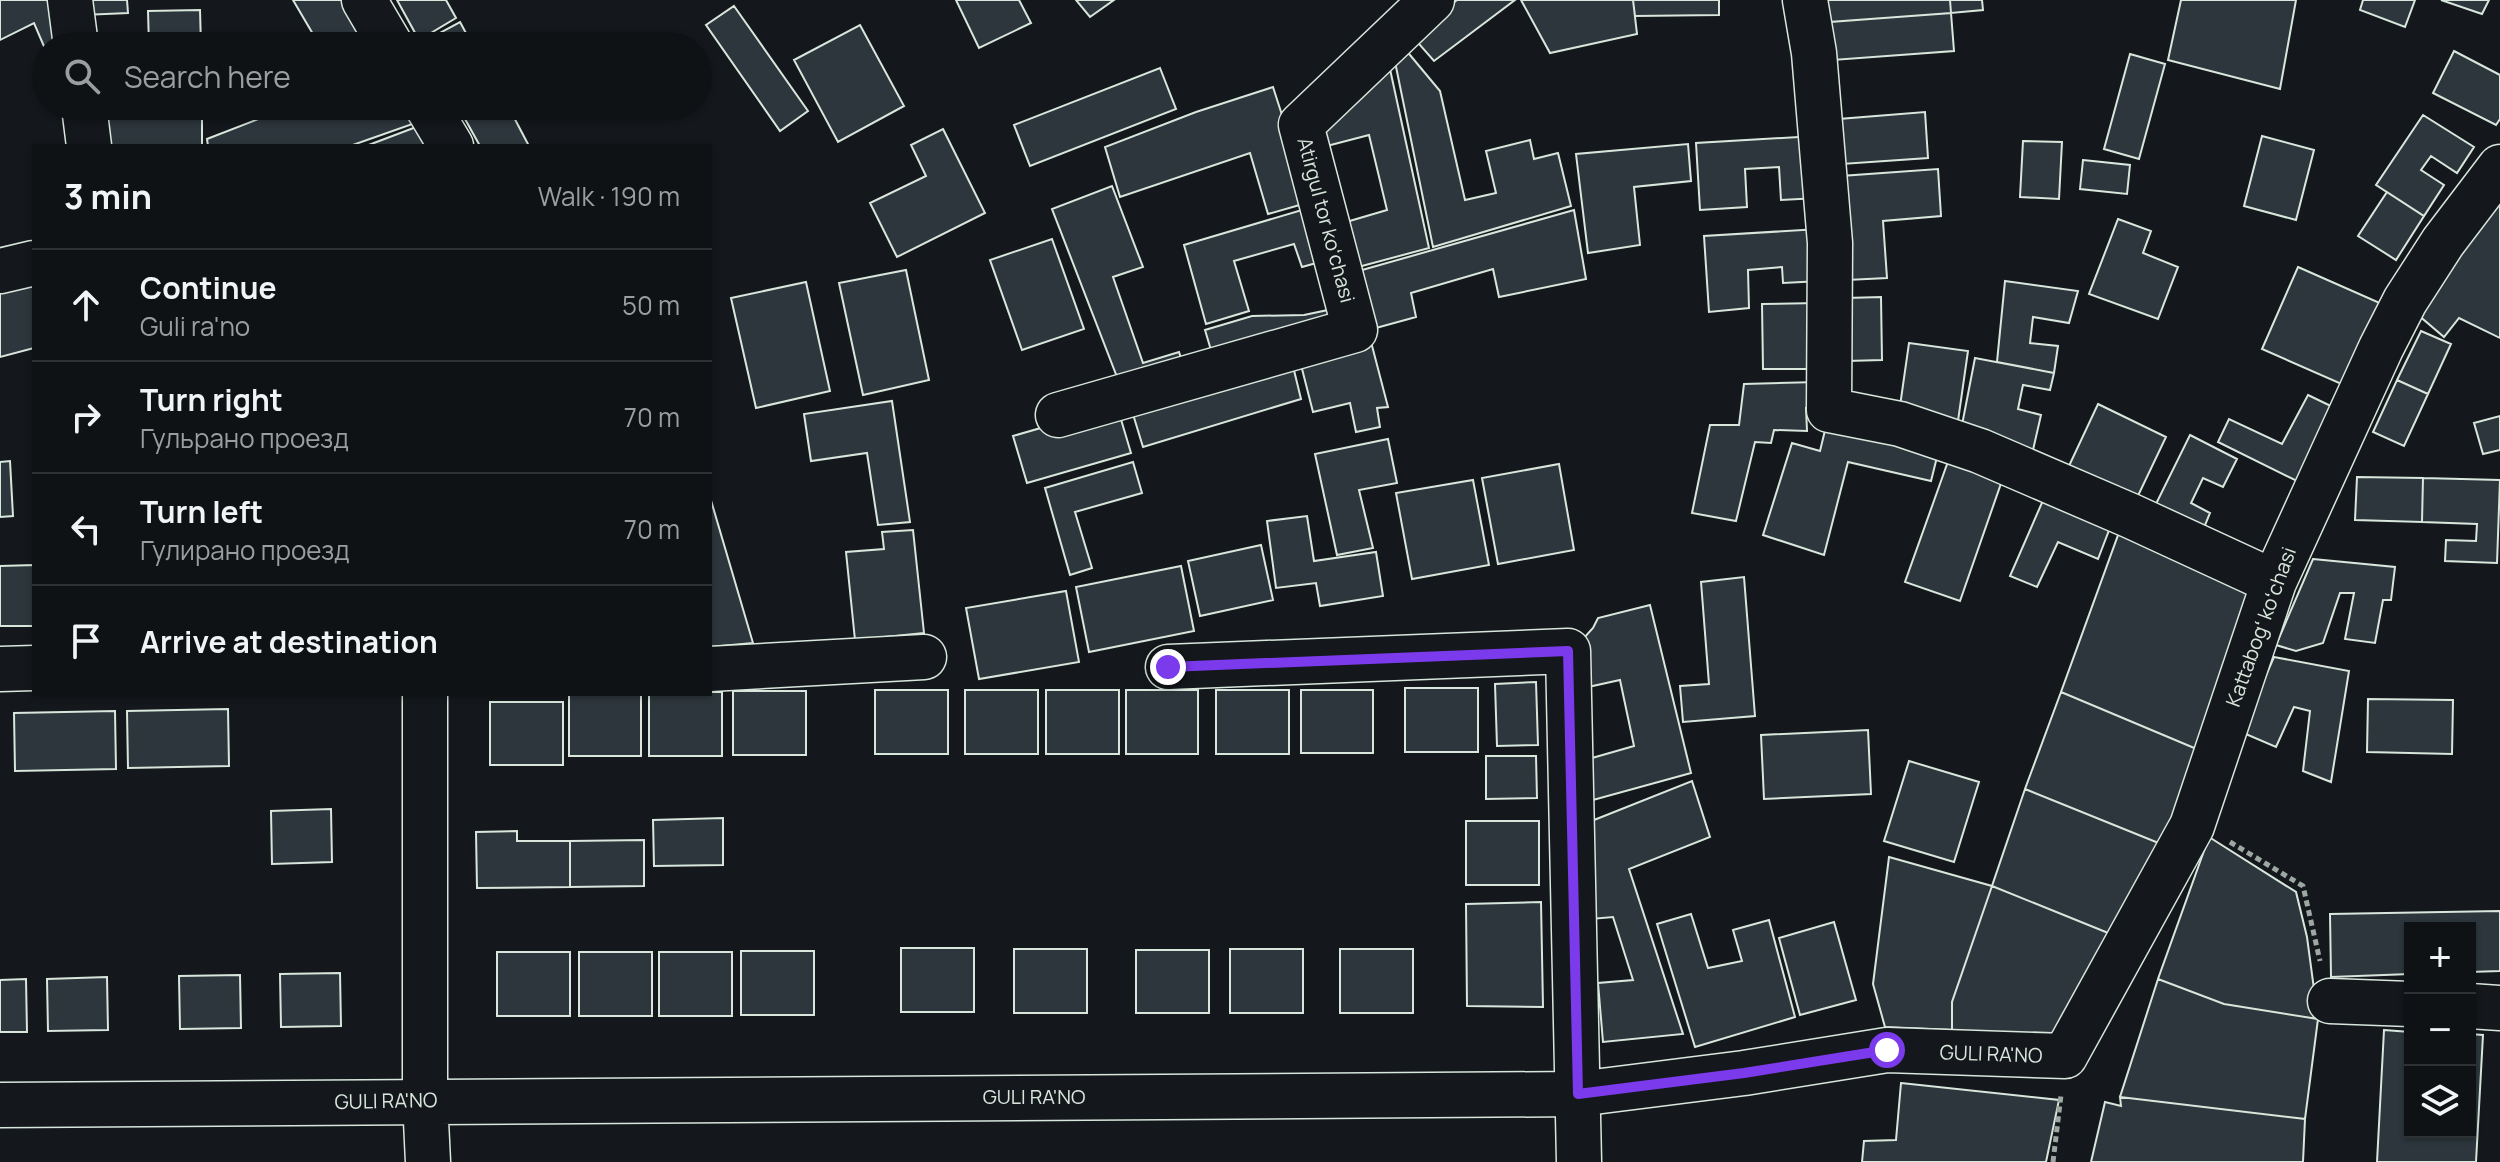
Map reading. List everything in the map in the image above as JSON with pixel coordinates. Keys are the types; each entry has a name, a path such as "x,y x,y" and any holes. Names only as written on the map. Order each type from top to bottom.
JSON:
{"street":[{"path":"70,0 74,32"},
{"path":"364,0 383,32"},
{"name":"Atirgul tor koʻchasi","path":"1058,415 1355,330 1301,125 1432,0"},
{"path":"1805,0 1814,53 1830,243 1829,410 1900,424 1980,451 2274,582"},
{"path":"86,120 89,144"},
{"path":"435,120 450,144"},
{"name":"Kattabogʻ koʻchasi","path":"2065,1056 2192,826 2274,582 2405,301 2443,242 2500,167"},
{"path":"0,271 32,263"},
{"path":"1168,667 1568,651 1579,1162"},
{"path":"712,669 924,657"},
{"path":"0,669 32,668"},
{"path":"425,696 425,1100 428,1162"},
{"path":"2330,1001 2404,1004"},
{"path":"2476,1006 2500,1008"},
{"name":"GULI RA'NO","path":"0,1105 1578,1094 1744,1073 1887,1050 2065,1056"}],"path":[{"path":"2192,826 2227,841 2303,886 2330,1001"},
{"path":"2053,1162 2065,1056"}],"building":[{"path":"0,0 62,0 65,32 38,32 34,23 0,40"},
{"path":"82,0 127,0 128,13 83,15"},
{"path":"293,0 350,0 367,30 364,32 312,32"},
{"path":"397,0 446,0 456,18 432,32 415,32"},
{"path":"956,0 1019,0 1031,23 979,48"},
{"path":"1076,0 1114,0 1090,17"},
{"path":"1457,0 1515,0 1434,61 1412,36"},
{"path":"1521,0 1633,0 1637,34 1550,53"},
{"path":"1633,0 1719,0 1719,15 1635,16"},
{"path":"1825,0 1950,0 1951,13 1830,22"},
{"path":"1950,0 1982,0 1983,10 1951,13"},
{"path":"2181,0 2296,0 2280,89 2168,60"},
{"path":"2363,0 2415,0 2405,27 2360,10"},
{"path":"2441,0 2489,0 2482,14"},
{"path":"734,6 808,111 780,131 706,25"},
{"path":"200,10 201,32 149,32 148,11"},
{"path":"1951,13 1954,51 1833,60 1830,22"},
{"path":"460,22 465,32 441,32"},
{"path":"860,25 904,106 838,142 794,60"},
{"path":"1405,49 1440,91 1465,200 1496,193 1486,151 1530,140 1534,159 1558,153 1571,206 1433,247 1394,57"},
{"path":"2454,51 2500,75 2500,119 2496,125 2433,93"},
{"path":"2130,54 2165,64 2139,159 2104,149"},
{"path":"1388,60 1429,248 1347,270 1336,225 1387,210 1369,135 1323,147 1315,120"},
{"path":"1160,68 1176,109 1030,166 1014,125"},
{"path":"1273,87 1310,202 1268,214 1250,153 1120,197 1105,147"},
{"path":"1925,112 1928,158 1842,164 1839,119"},
{"path":"2423,115 2474,147 2457,173 2431,156 2421,170 2444,185 2424,216 2376,185"},
{"path":"101,120 202,120 202,144 102,144"},
{"path":"256,120 421,121 356,144 208,144 207,139"},
{"path":"466,120 515,120 528,144 479,144"},
{"path":"424,124 435,144 371,144"},
{"path":"943,129 985,213 897,257 870,203 926,176 911,145"},
{"path":"1815,136 1818,198 1781,200 1779,167 1745,169 1747,207 1700,210 1696,143"},
{"path":"2262,136 2314,150 2296,220 2244,206"},
{"path":"2023,141 2062,142 2059,199 2020,197"},
{"path":"1688,144 1691,181 1634,187 1640,245 1588,253 1576,154"},
{"path":"2083,160 2130,165 2127,194 2080,189"},
{"path":"1938,169 1941,216 1883,221 1887,278 1847,280 1841,176"},
{"path":"1112,186 1143,267 1113,277 1143,363 1179,352 1186,374 1124,395 1052,209"},
{"path":"2387,192 2424,216 2396,260 2358,236"},
{"path":"2500,195 2500,338 2459,318 2444,337 2417,314"},
{"path":"1312,207 1327,260 1302,267 1294,244 1234,261 1249,311 1206,324 1184,245"},
{"path":"1574,210 1586,279 1499,297 1493,269 1411,293 1416,317 1365,331 1348,274"},
{"path":"2118,219 2151,231 2143,253 2178,267 2158,319 2089,294"},
{"path":"1819,229 1821,281 1783,283 1782,267 1748,270 1749,308 1709,312 1704,236"},
{"path":"1052,239 1084,329 1022,350 990,260"},
{"path":"2298,267 2382,304 2346,386 2262,349"},
{"path":"906,270 929,380 863,395 839,283"},
{"path":"2005,281 2078,291 2069,323 2033,317 2030,343 2058,346 2054,373 1997,362"},
{"path":"32,282 32,349 0,357 0,290"},
{"path":"806,282 830,391 756,408 731,298"},
{"path":"1881,297 1882,360 1847,361 1846,298"},
{"path":"1818,303 1819,369 1763,369 1762,304"},
{"path":"1328,310 1333,331 1216,367 1205,330 1252,316 1304,315"},
{"path":"2421,331 2451,344 2428,394 2397,380"},
{"path":"1370,338 1388,407 1377,408 1380,427 1356,432 1350,403 1313,412 1299,357"},
{"path":"1909,343 1968,351 1958,421 1899,413"},
{"path":"1975,358 2054,373 2050,390 2023,385 2018,409 2041,415 2033,450 1961,430"},
{"path":"1292,362 1301,399 1143,447 1132,411"},
{"path":"2397,380 2428,394 2404,446 2373,432"},
{"path":"1817,382 1818,408 1806,408 1807,431 1774,430 1771,443 1755,442 1736,521 1692,513 1710,425 1739,425 1744,384"},
{"path":"2308,395 2335,408 2299,482 2218,442 2229,419 2282,444"},
{"path":"892,401 910,522 878,525 867,453 811,461 804,414"},
{"path":"2098,404 2166,437 2136,500 2068,468"},
{"path":"1117,406 1131,453 1027,483 1013,436"},
{"path":"2500,416 2500,450 2483,454 2474,423"},
{"path":"1828,418 1940,445 1931,481 1848,462 1824,555 1763,535 1792,443 1820,451"},
{"path":"2190,435 2237,459 2223,487 2203,478 2191,503 2210,513 2201,535 2152,512"},
{"path":"1388,439 1397,483 1359,490 1373,548 1337,555 1315,454"},
{"path":"1951,453 2005,472 1960,601 1905,582"},
{"path":"10,461 13,516 0,517 0,462"},
{"path":"1133,462 1142,493 1075,512 1092,568 1070,575 1045,488"},
{"path":"1559,464 1574,550 1498,564 1482,478"},
{"path":"2357,477 2423,478 2422,522 2355,520"},
{"path":"2423,478 2500,480 2497,563 2445,561 2446,540 2476,541 2477,524 2422,522"},
{"path":"1473,480 1489,565 1412,579 1396,493"},
{"path":"2051,482 2116,512 2098,559 2058,542 2037,587 2010,576"},
{"path":"712,504 753,643 712,647"},
{"path":"1307,516 1314,561 1376,552 1383,596 1320,606 1316,583 1276,588 1267,521"},
{"path":"2121,527 2267,597 2199,750 2061,692"},
{"path":"913,530 924,633 855,640 846,552 884,549 882,532"},
{"path":"1261,545 1273,600 1200,616 1188,561"},
{"path":"2313,559 2395,567 2391,600 2383,600 2375,643 2345,639 2354,593 2340,593 2323,643 2296,651 2276,645"},
{"path":"32,565 32,626 0,626 0,566"},
{"path":"1181,566 1194,631 1089,652 1076,587"},
{"path":"1744,577 1755,716 1683,722 1680,686 1709,684 1701,582"},
{"path":"1066,591 1079,662 979,679 966,608"},
{"path":"1650,605 1691,773 1593,800 1585,760 1634,746 1620,680 1579,689 1573,650 1598,618"},
{"path":"2274,657 2349,671 2331,782 2303,771 2310,711 2294,707 2276,747 2241,732"},
{"path":"1536,682 1538,745 1497,746 1495,684"},
{"path":"1405,688 1478,688 1478,752 1405,752"},
{"path":"875,690 948,690 948,754 875,754"},
{"path":"965,690 1038,690 1038,754 965,754"},
{"path":"1046,690 1119,690 1119,754 1046,754"},
{"path":"1126,690 1198,690 1198,754 1126,754"},
{"path":"1216,690 1289,690 1289,754 1216,754"},
{"path":"1301,690 1373,690 1373,753 1301,753"},
{"path":"733,691 806,691 806,755 733,755"},
{"path":"712,692 722,692 722,756 649,756 649,696 712,696"},
{"path":"2061,692 2199,750 2161,844 2025,789"},
{"path":"569,696 641,696 641,756 569,756"},
{"path":"2368,699 2453,700 2452,754 2367,752"},
{"path":"490,702 563,702 563,765 490,765"},
{"path":"228,709 229,766 128,768 127,711"},
{"path":"115,711 116,769 15,771 14,713"},
{"path":"1868,730 1871,794 1764,799 1761,735"},
{"path":"1486,756 1536,756 1537,798 1486,799"},
{"path":"1909,761 1979,782 1954,862 1884,841"},
{"path":"1692,781 1710,837 1629,869 1683,1034 1603,1042 1598,983 1633,980 1613,917 1591,919 1584,824"},
{"path":"2025,789 2161,844 2123,939 1992,886"},
{"path":"331,809 332,862 272,864 271,811"},
{"path":"723,818 723,865 654,866 653,820"},
{"path":"1466,821 1539,821 1539,885 1466,885"},
{"path":"517,831 517,841 570,841 570,887 477,888 476,832"},
{"path":"2209,837 2296,892 2307,937 2318,1019 2224,1004 2158,979"},
{"path":"644,840 644,886 570,887 570,841"},
{"path":"1889,857 1992,886 1952,1002 1952,1030 1885,1027 1873,984"},
{"path":"1992,886 2123,939 2063,1045 1952,1030 1952,1002"},
{"path":"1541,902 1543,1007 1467,1006 1466,904"},
{"path":"2500,911 2500,971 2476,972 2476,922 2404,922 2404,974 2331,977 2330,914"},
{"path":"1691,914 1708,968 1742,961 1733,930 1769,920 1795,1017 1695,1047 1657,924"},
{"path":"1834,922 1856,1000 1800,1015 1779,938"},
{"path":"901,948 974,948 974,1012 901,1012"},
{"path":"1014,949 1087,949 1087,1013 1014,1013"},
{"path":"1230,949 1303,949 1303,1013 1230,1013"},
{"path":"1340,949 1413,949 1413,1013 1340,1013"},
{"path":"1136,950 1209,950 1209,1013 1136,1013"},
{"path":"741,951 814,951 814,1015 741,1015"},
{"path":"497,952 570,952 570,1016 497,1016"},
{"path":"579,952 652,952 652,1016 579,1016"},
{"path":"659,952 732,952 732,1016 659,1016"},
{"path":"340,973 341,1026 281,1027 280,974"},
{"path":"240,975 241,1028 180,1029 179,976"},
{"path":"107,977 108,1030 48,1031 47,979"},
{"path":"26,979 27,1032 0,1032 0,980"},
{"path":"2158,979 2224,1004 2318,1019 2305,1119 2120,1097"},
{"path":"2384,1030 2404,1032 2404,1138 2476,1138 2476,1034 2483,1035 2476,1162 2377,1162"},
{"path":"1901,1083 2059,1100 2046,1162 1862,1162 1864,1141 1896,1140"},
{"path":"2120,1097 2305,1119 2303,1162 2091,1162 2105,1102 2121,1106"}],"route":[{"path":"1168,667 1568,651 1578,1094 1744,1073 1887,1050"}]}
